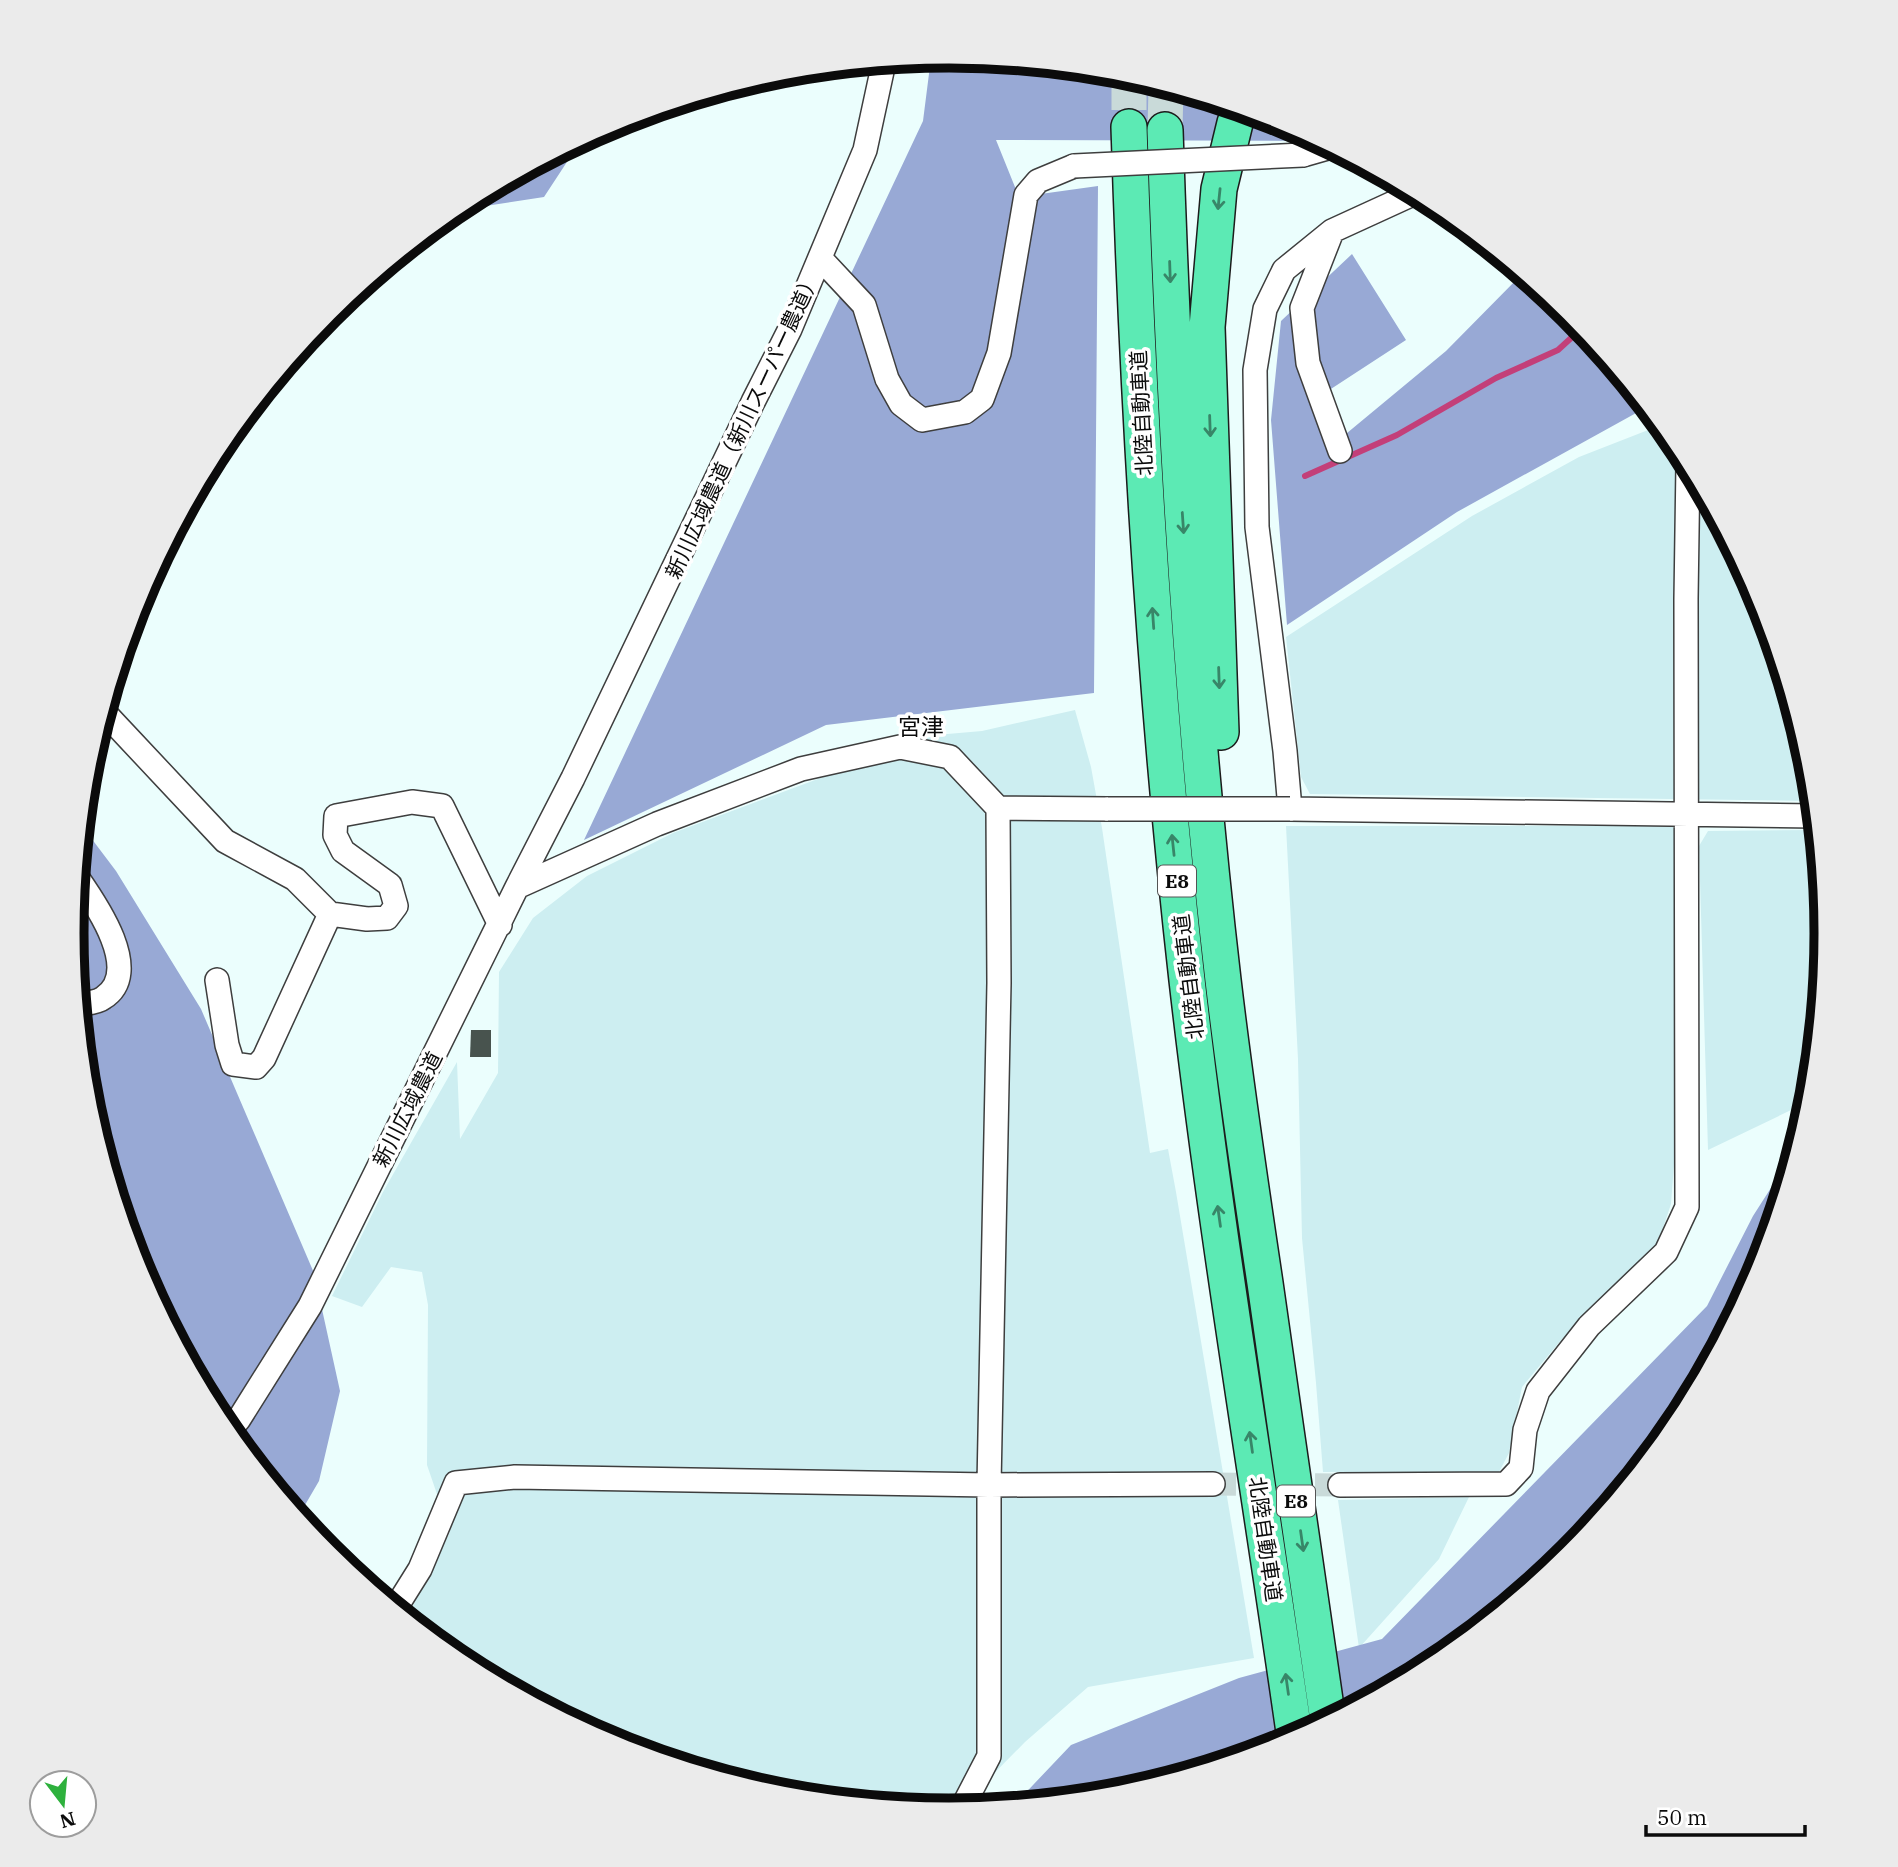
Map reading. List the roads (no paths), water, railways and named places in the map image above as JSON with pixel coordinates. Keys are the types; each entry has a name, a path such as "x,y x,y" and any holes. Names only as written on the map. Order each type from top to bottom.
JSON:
{"highway":[{"path":"1237,118 1219,189 1207,341 1223,770 1233,904 1278,1377"},
{"name":"北陸自動車道","path":"1129,127 1135,299 1153,629 1187,981 1293,1727"},
{"name":"北陸自動車道","path":"1165,130 1170,299 1189,619 1223,980 1327,1712"}],"street":[{"name":"新川広域農道（新川スーパー農道）","path":"573,778 790,329 865,150 882,71"},
{"path":"820,258 864,305 887,379 901,404 922,420 965,412 982,399 999,353 1026,195 1038,181 1074,166 1303,155 1318,151"},
{"path":"1290,809 1257,527 1255,370 1265,309 1284,270 1332,231 1404,198"},
{"path":"1332,231 1302,308 1308,363 1340,451"},
{"path":"1340,1485 1506,1484 1521,1468 1525,1430 1538,1391 1589,1326 1666,1252 1687,1207 1688,485"},
{"path":"111,719 225,841 295,879 330,914 367,919 387,918 396,906 390,885 343,851 335,835 335,817 412,802 442,806 500,925"},
{"path":"517,887 657,824 801,769 900,747 950,757 998,808 998,997 989,1485 989,1756 967,1798"},
{"name":"新川広域農道","path":"236,1422 310,1306 573,778"},
{"path":"998,808 1806,816"},
{"path":"86,889 112,937 120,963 116,985 103,999 87,1003"},
{"path":"217,980 227,1045 233,1064 256,1067 264,1058 330,914"},
{"path":"400,1601 420,1569 456,1483 515,1477 989,1485 1213,1484"}],"waterway":[{"path":"1305,476 1397,435 1496,378 1558,350 1574,335"}],"tunnel":[{"path":"1129,88 1129,127"},
{"path":"1165,130 1166,96"},
{"path":"1213,1484 1340,1485"}],"district":[{"name":"宮津","path":"921,726"}]}
